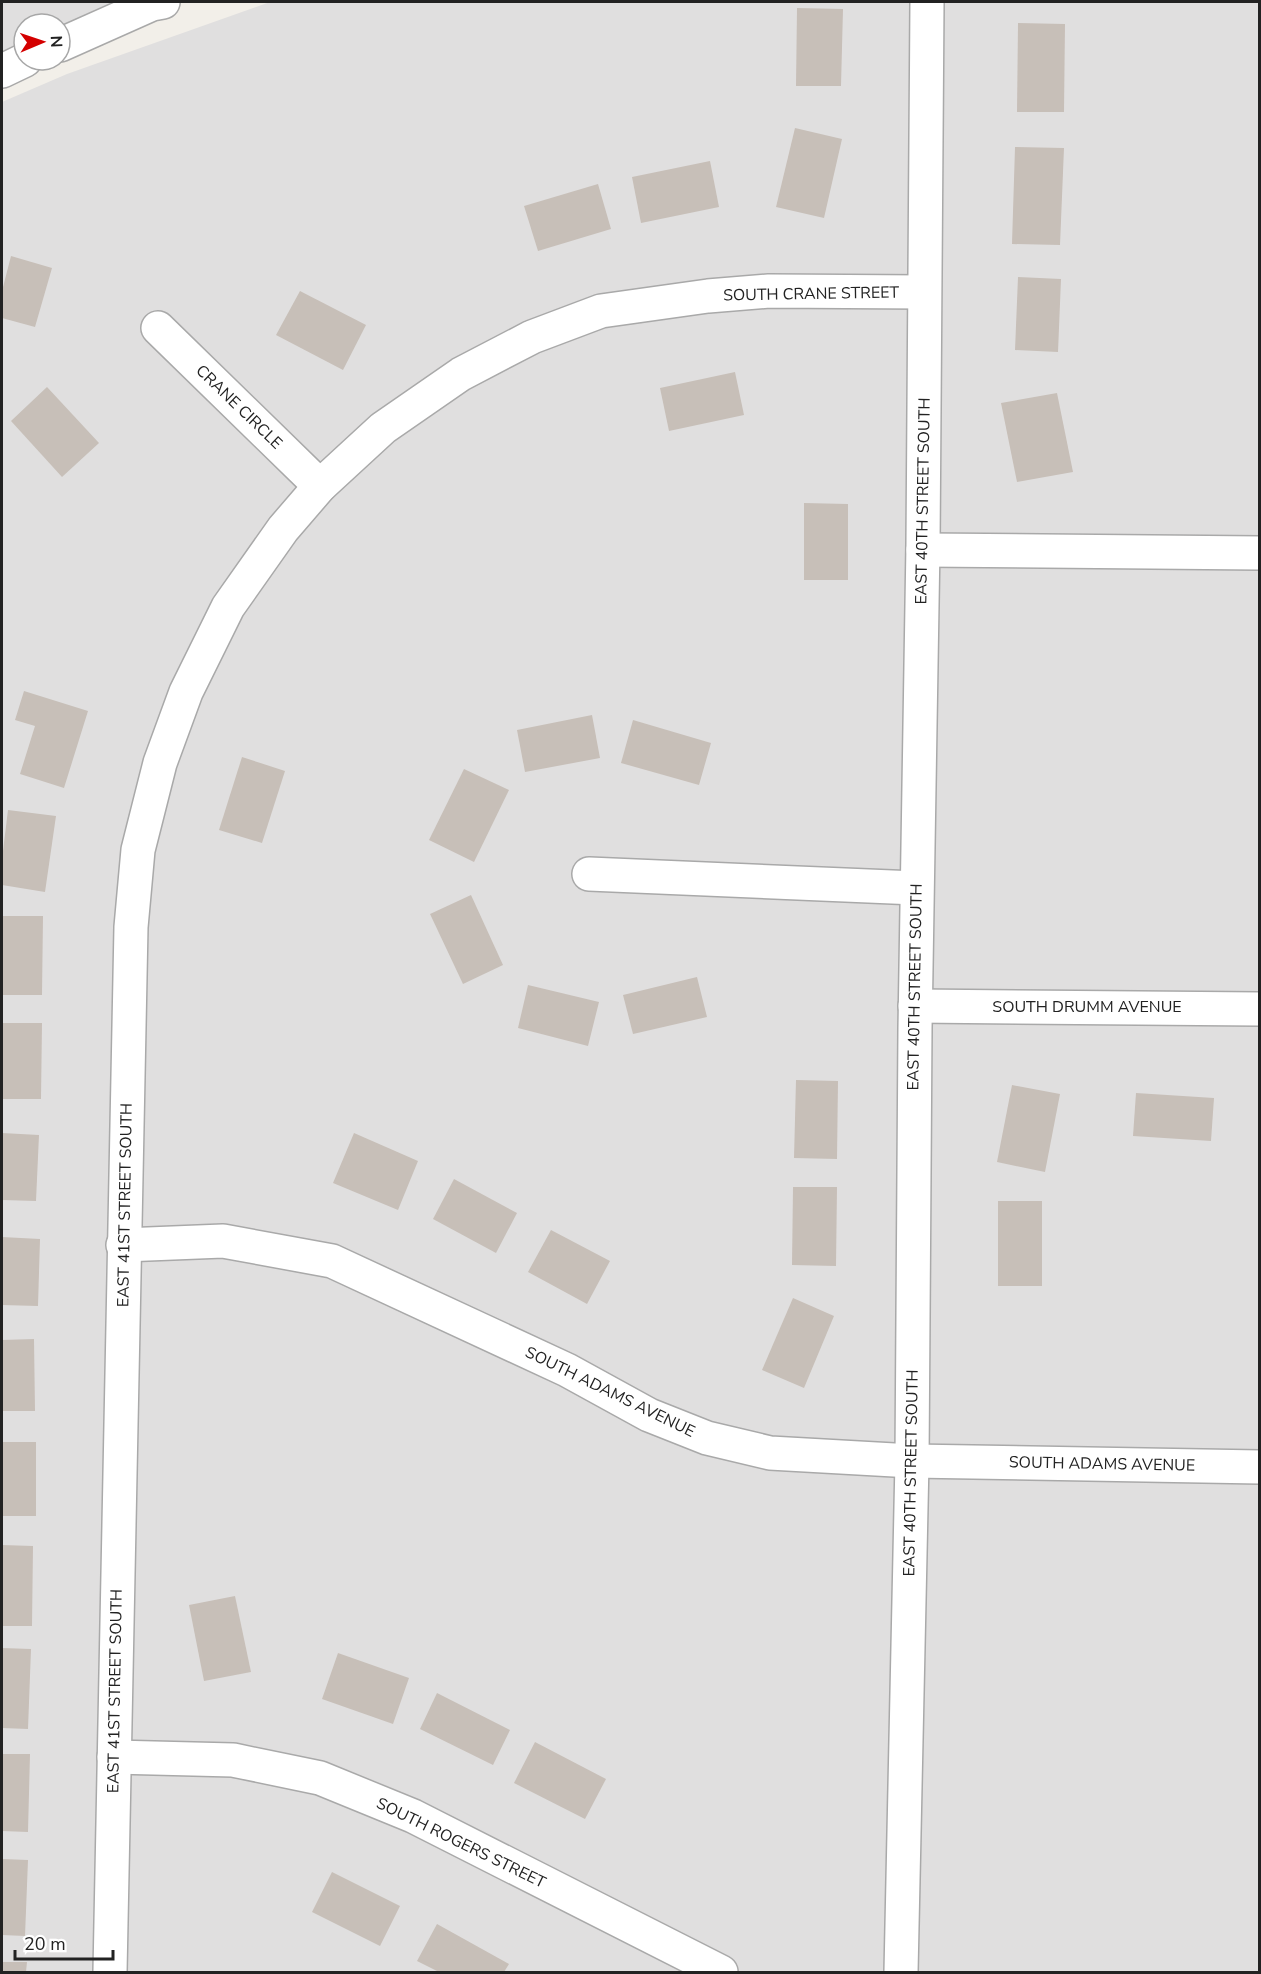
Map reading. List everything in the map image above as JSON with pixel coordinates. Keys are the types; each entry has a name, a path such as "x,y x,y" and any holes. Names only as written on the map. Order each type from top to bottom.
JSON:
{"street":[{"path":"72,40 152,4 163,2"},
{"name":"EAST 40TH STREET SOUTH","path":"902,1972 912,1461 916,888 923,550 927,2"},
{"name":"SOUTH CRANE STREET","path":"320,486 383,428 461,374 532,337 601,311 708,296 769,291 924,292"},
{"name":"CRANE CIRCLE","path":"158,328 320,486"},
{"name":"EAST 41ST STREET SOUTH","path":"110,1972 123,1245 131,927 138,849 160,763 186,692 228,607 283,529 320,486"},
{"path":"923,550 1260,553"},
{"path":"589,874 916,888"},
{"name":"SOUTH DRUMM AVENUE","path":"915,1006 1260,1009"},
{"name":"SOUTH ADAMS AVENUE","path":"123,1245 223,1241 332,1261 567,1370 649,1415 707,1438 770,1453 912,1461 1260,1467"},
{"name":"SOUTH ROGERS STREET","path":"114,1756 233,1760 320,1778 413,1816 721,1972"}],"shaded area":[{"path":"2,2 142,2 72,27 72,12 12,12 12,47 2,51"},
{"path":"270,2 1259,2 1259,1972 2,1972 2,102 67,74"}],"building":[{"path":"797,8 843,9 841,86 796,86"},
{"path":"1018,23 1065,24 1064,112 1017,112"},
{"path":"795,128 842,139 824,218 776,207"},
{"path":"1015,147 1064,148 1060,245 1012,244"},
{"path":"710,161 719,207 641,223 632,177"},
{"path":"598,184 611,229 538,251 524,206"},
{"path":"11,256 52,268 35,327 2,318 2,291"},
{"path":"1018,277 1061,279 1058,352 1015,350"},
{"path":"300,291 366,325 343,370 276,335"},
{"path":"735,372 744,415 669,431 660,388"},
{"path":"47,387 99,443 62,477 11,421"},
{"path":"1057,393 1073,472 1017,482 1001,403"},
{"path":"804,503 848,504 848,580 804,580"},
{"path":"24,691 88,711 64,788 20,774 35,726 15,720"},
{"path":"592,715 600,758 525,772 517,730"},
{"path":"633,720 711,743 699,785 621,763"},
{"path":"242,757 285,771 262,843 219,830"},
{"path":"464,769 509,790 474,862 429,840"},
{"path":"8,810 56,816 45,892 2,885 2,859"},
{"path":"471,895 503,965 463,984 430,914"},
{"path":"2,916 43,916 42,995 2,995"},
{"path":"697,977 707,1017 633,1034 623,995"},
{"path":"528,985 599,1002 588,1046 518,1028"},
{"path":"2,1023 42,1023 41,1099 2,1099"},
{"path":"796,1080 838,1081 837,1159 794,1158"},
{"path":"1012,1085 1060,1094 1045,1172 997,1162"},
{"path":"1136,1093 1214,1098 1211,1141 1133,1136"},
{"path":"2,1133 39,1135 36,1201 2,1200"},
{"path":"354,1133 418,1161 398,1210 333,1183"},
{"path":"454,1179 517,1213 496,1253 433,1219"},
{"path":"793,1187 837,1187 836,1266 792,1265"},
{"path":"998,1201 1042,1201 1042,1286 998,1286"},
{"path":"551,1230 610,1261 587,1304 528,1272"},
{"path":"2,1237 40,1239 38,1306 2,1305"},
{"path":"793,1298 834,1316 804,1388 762,1370"},
{"path":"34,1339 35,1411 2,1411 2,1340"},
{"path":"2,1442 36,1442 36,1516 2,1516"},
{"path":"2,1545 33,1546 32,1626 2,1626"},
{"path":"235,1596 251,1672 204,1681 189,1605"},
{"path":"2,1648 31,1649 28,1729 2,1728"},
{"path":"338,1653 409,1678 393,1724 322,1699"},
{"path":"437,1693 510,1730 493,1765 420,1729"},
{"path":"535,1742 606,1779 585,1819 514,1783"},
{"path":"2,1754 30,1754 28,1832 2,1831"},
{"path":"2,1859 28,1860 25,1936 2,1935"},
{"path":"332,1872 400,1906 380,1946 312,1912"},
{"path":"437,1924 509,1964 504,1972 439,1972 417,1961"},
{"path":"2,1962 27,1962 26,1972 2,1972"}]}
